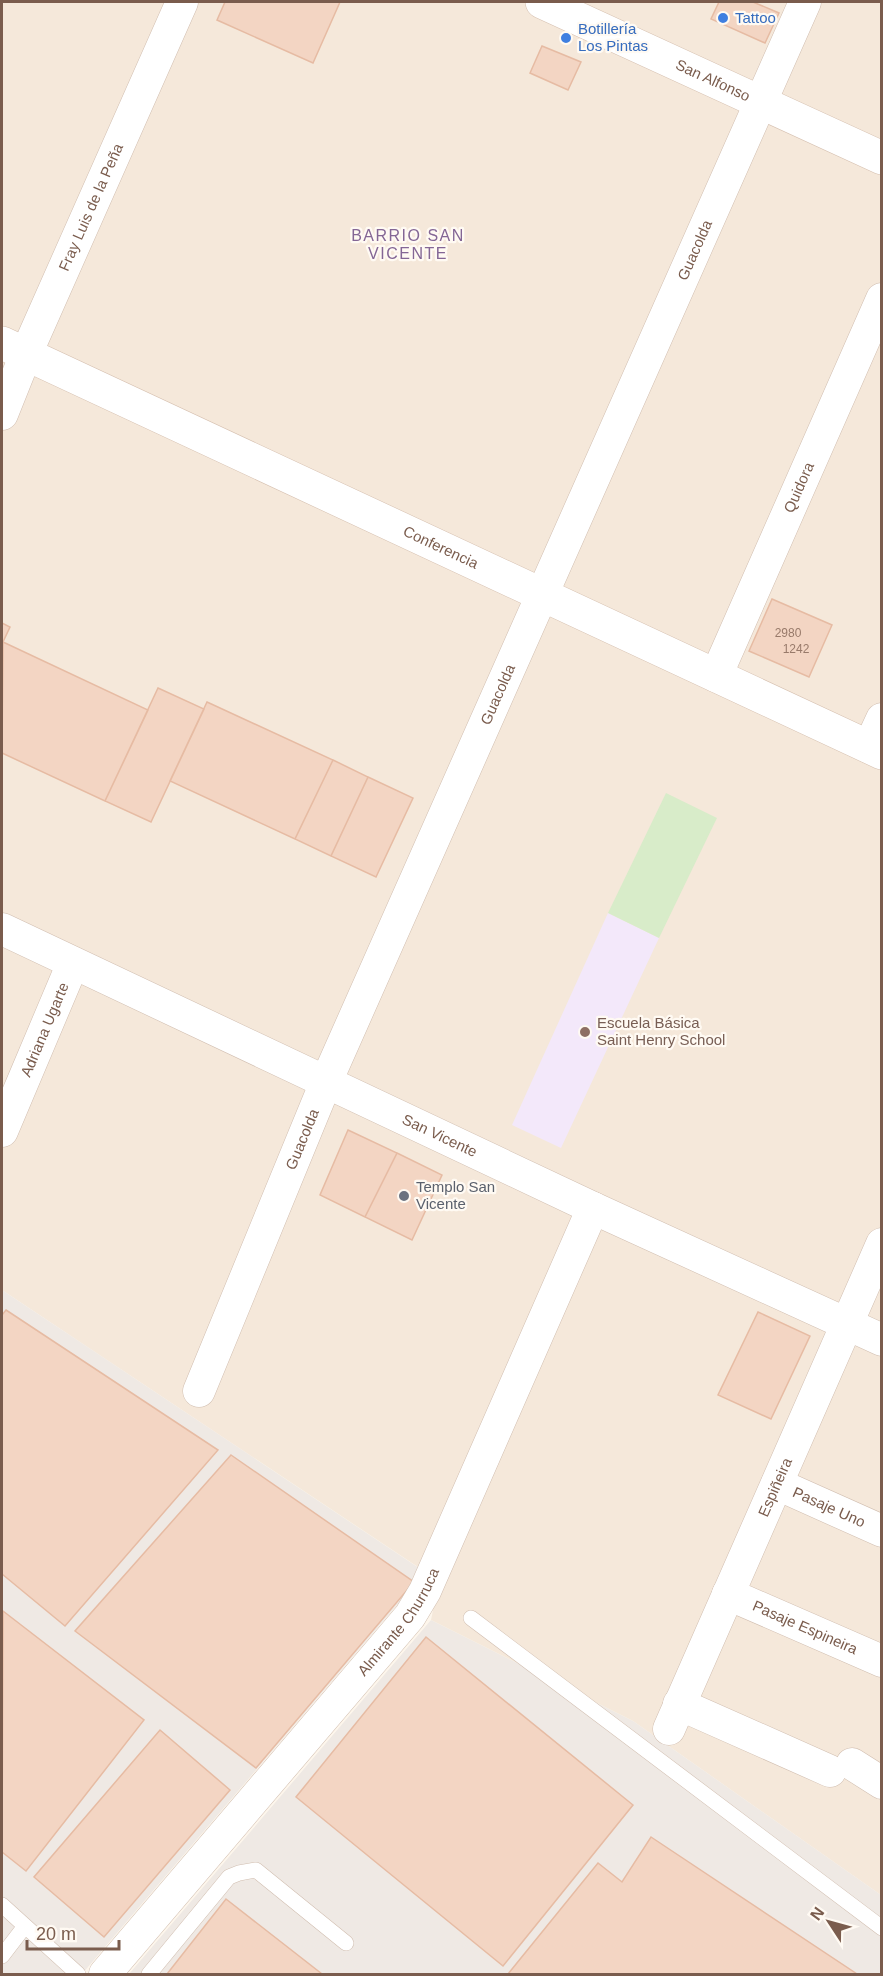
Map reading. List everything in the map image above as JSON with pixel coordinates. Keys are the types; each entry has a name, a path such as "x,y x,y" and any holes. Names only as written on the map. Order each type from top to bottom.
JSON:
{"street":[{"name":"Fray Luis de la Peña","path":"2,414 14,348 182,2"},
{"name":"San Alfonso","path":"542,2 882,158"},
{"name":"Guacolda","path":"199,1391 326,1082 805,2"},
{"name":"Quidora","path":"716,676 882,299"},
{"name":"Conferencia","path":"14,348 716,676 877,740"},
{"name":"San Vicente","path":"2,929 593,1208 882,1340"},
{"name":"Adriana Ugarte","path":"2,1131 73,963"},
{"name":"Almirante Churruca","path":"101,1974 410,1616 425,1592 593,1208"},
{"name":"Espiñeira","path":"882,1244 674,1716 882,1783"},
{"name":"Pasaje Uno","path":"777,1484 882,1531"},
{"name":"Pasaje Espineira","path":"728,1594 882,1661"}],"lane":[{"path":"471,1618 882,1928"},
{"path":"149,1974 230,1876 256,1870 346,1943"},
{"path":"2,1905 25,1926 101,1974"},
{"path":"2,1956 25,1926"}],"shaded area":[{"path":"2,2 881,2 881,1895 633,1721 431,1620 439,1581 2,1290"},
{"name":"Escuela Básica Saint Henry School","path":"608,913 659,938 561,1148 512,1125"},
{"path":"2,1290 425,1572 82,1974 2,1974"},
{"path":"431,1620 633,1721 881,1895 881,1974 129,1974"}],"green space":[{"path":"666,793 717,818 659,938 608,913"}],"building":[{"path":"225,2 340,2 313,63 217,20"},
{"path":"719,2 753,2 779,13 765,43 711,19"},
{"path":"542,46 581,62 568,90 530,73"},
{"path":"772,599 832,625 809,677 749,651"},
{"path":"2,623 10,627 2,644"},
{"path":"3,642 148,710 105,801 2,753"},
{"path":"158,688 204,709 151,822 105,801"},
{"path":"207,702 333,760 295,839 170,781"},
{"path":"333,760 368,777 331,856 295,839"},
{"path":"368,777 413,798 376,877 331,856"},
{"path":"348,1130 397,1153 365,1217 320,1195"},
{"name":"Templo San Vicente","path":"397,1153 442,1175 412,1240 365,1217"},
{"path":"6,1310 218,1450 65,1626 2,1574 2,1315"},
{"path":"758,1312 810,1336 771,1419 718,1395"},
{"path":"231,1455 414,1582 256,1768 75,1631"},
{"path":"3,1611 144,1720 26,1871 2,1852"},
{"path":"426,1637 633,1805 503,1966 296,1797"},
{"path":"160,1730 230,1790 104,1937 34,1877"},
{"path":"651,1837 857,1974 508,1974 598,1863 622,1882"},
{"path":"226,1899 322,1974 167,1974"}],"place":[{"name":"Tattoo","path":"723,18"},
{"name":"Botillería Los Pintas","path":"566,38"},
{"name":"Escuela Básica Saint Henry School","path":"585,1032"},
{"name":"Templo San Vicente","path":"404,1196"}],"district":[{"name":"BARRIO SAN VICENTE","path":"408,244"}]}
